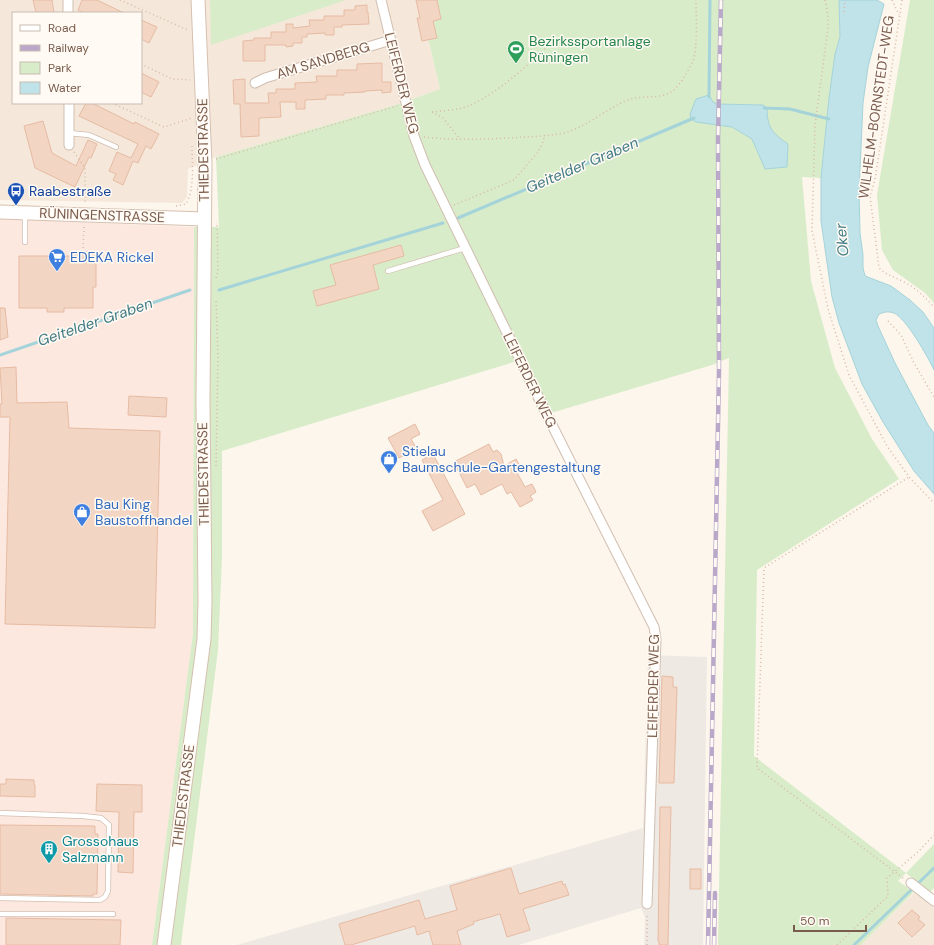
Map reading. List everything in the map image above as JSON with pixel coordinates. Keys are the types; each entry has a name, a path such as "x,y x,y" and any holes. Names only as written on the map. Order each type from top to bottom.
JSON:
{"street":[{"path":"68,0 68,12"},
{"name":"THIEDESTRASSE","path":"164,945 204,640 203,401 205,157 198,0"},
{"name":"LEIFERDER WEG","path":"381,0 414,136 425,166 654,627 656,639 647,904"},
{"name":"AM SANDBERG","path":"255,84 265,78 391,40"},
{"path":"69,104 69,145"},
{"name":"RÜNINGENSTRASSE","path":"0,212 85,209 204,219"},
{"path":"911,883 934,901"}],"lane":[{"path":"69,133 89,135 116,147"},
{"path":"24,212 25,242"},
{"path":"388,271 466,248"},
{"path":"0,813 83,816 101,818 109,825 108,891 105,898 100,900 0,898"},
{"path":"0,914 113,914"}],"path":[{"path":"120,0 189,30"},
{"path":"414,136 460,139 545,135 574,130 613,107 632,99 663,95 675,89 685,76 693,60 696,39 696,0"},
{"path":"825,0 828,15 828,28 816,107 812,231 828,309 849,375 887,446 909,477 934,503"},
{"path":"844,12 846,0"},
{"path":"892,0 900,16"},
{"name":"WILHELM-BORNSTEDT-WEG","path":"902,0 875,180 870,196 879,268 905,282 924,295 934,307"},
{"path":"460,139 443,118 432,112 463,108 492,93 528,66 544,52 555,38"},
{"path":"142,64 172,79 187,80"},
{"path":"214,159 406,103"},
{"path":"114,104 164,127 192,118"},
{"path":"446,208 514,180 537,153 542,145 545,135"},
{"path":"69,145 85,168 83,252"},
{"path":"888,321 901,335 914,363 934,397"},
{"path":"909,477 764,568 757,768 894,872 911,883"},
{"path":"837,945 888,896 887,878 918,852 934,835"},
{"path":"647,904 647,945"}],"shaded area":[{"path":"0,0 419,0 440,89 399,104 216,157 188,169 187,197 182,203 0,200"},
{"path":"0,219 194,227 193,633 152,945 0,945"},
{"path":"648,655 707,657 703,945 644,945 645,917 641,908 519,945 237,945 643,828"},
{"path":"921,886 934,895 934,945 861,945"}],"green space":[{"path":"210,0 346,0 211,45"},
{"path":"419,0 839,0 840,37 835,54 829,98 821,178 802,177 811,281 835,368 872,439 899,479 757,570 754,756 906,873 898,881 914,892 861,945 718,945 729,358 712,365 541,416 514,362 222,451 222,558 218,650 181,945 152,945 193,633 194,227 219,227 216,157 399,104 440,89"},
{"path":"910,0 934,0 934,303 925,293 893,270 882,250 877,195"},
{"path":"934,844 934,888 930,892 906,873"}],"water":[{"name":"Oker","path":"839,0 877,0 884,4 868,67 863,103 859,192 863,268 865,276 891,286 910,300 923,312 934,328 934,370 916,338 899,316 892,312 884,312 879,314 876,320 895,363 928,425 934,433 934,494 914,471 883,422 862,384 839,323 832,297 821,221 821,178 829,98 835,54 840,37"},
{"path":"709,95 713,102 717,104 763,105 767,108 769,125 774,133 788,144 787,167 765,169 752,139 732,127 696,122 691,119 690,114 696,99"}],"building":[{"path":"33,0 52,0 54,12 36,12"},
{"path":"82,0 97,0 122,12 82,12 78,10"},
{"path":"416,0 437,0 441,19 433,21 437,38 422,41 417,18 420,18"},
{"path":"367,5 369,24 342,25 342,27 334,27 334,35 325,35 325,33 307,34 307,37 302,37 302,43 293,43 293,46 286,47 286,45 265,45 265,61 243,61 243,41 254,40 254,38 271,38 271,32 286,32 286,24 293,24 293,28 310,26 309,20 324,20 324,16 344,16 344,10 355,10 355,6"},
{"path":"142,20 157,27 149,43 142,40"},
{"path":"382,63 382,82 391,82 391,92 382,93 382,90 344,93 344,95 326,95 326,99 305,100 305,109 296,109 296,102 280,102 281,117 259,118 259,136 241,137 240,104 234,104 233,80 245,79 245,103 269,103 268,93 276,93 276,89 295,89 295,83 317,82 316,76 337,76 337,70 357,70 357,64"},
{"path":"142,74 159,82 151,97 142,92"},
{"path":"85,104 94,104 134,124 135,122 159,134 151,149 146,146 138,163 133,161 123,185 113,180 116,174 109,171 117,152 131,158 138,144 79,116"},
{"path":"43,121 52,153 76,166 88,140 97,144 91,158 89,157 75,187 35,168 24,126"},
{"path":"401,245 404,256 373,265 379,289 317,306 313,291 336,285 330,265"},
{"name":"EDEKA Rickel","path":"76,252 96,252 96,287 93,287 93,308 64,308 64,312 47,312 47,308 19,308 19,256 76,256"},
{"path":"0,308 5,308 8,337 0,340"},
{"name":"Bau King Baustoffhandel","path":"16,367 17,403 67,402 69,428 160,431 155,628 5,624 10,417 0,417 0,404 2,404 0,368"},
{"path":"129,396 167,398 166,417 128,415"},
{"path":"415,424 420,434 411,439 417,449 399,458 388,438"},
{"path":"489,444 493,452 497,450 501,454 504,466 516,459 520,466 515,469 525,487 532,484 536,492 530,496 533,500 520,507 511,492 507,494 502,484 481,495 475,484 467,488 454,462"},
{"path":"433,454 465,514 433,531 422,511 443,500 422,460"},
{"path":"662,676 673,677 673,687 677,687 674,783 659,783"},
{"path":"6,779 34,780 35,797 0,796 0,784 6,784"},
{"path":"97,784 142,785 142,812 134,812 133,873 118,872 119,812 96,811"},
{"path":"660,807 671,807 668,945 659,945 658,941"},
{"name":"Grossohaus Salzmann","path":"0,825 95,826 95,834 98,834 97,894 93,894 93,896 0,894"},
{"path":"511,868 519,894 562,881 563,885 565,884 569,895 523,909 530,930 507,937 500,914 473,922 474,924 457,931 461,945 433,945 429,931 417,935 415,926 351,945 345,945 339,924 419,900 425,919 457,910 450,886"},
{"path":"690,869 701,869 701,889 690,889"},
{"path":"912,910 920,917 918,919 925,925 912,937 898,923"},
{"path":"6,918 121,920 120,945 6,945"}],"waterway":[{"path":"709,97 710,0"},
{"path":"764,108 790,109 829,119"},
{"name":"Geitelder Graben","path":"458,218 694,118"},
{"name":"Geitelder Graben","path":"219,290 443,223"},
{"name":"Geitelder Graben","path":"0,355 190,290"},
{"path":"854,945 934,868"}],"railway":[{"path":"708,945 719,371 718,139 721,0"},
{"path":"714,945 715,893"}],"place":[{"name":"Bezirkssportanlage Rüningen","path":"516,64"},
{"name":"Raabestraße","path":"16,206"},
{"name":"EDEKA Rickel","path":"57,272"},
{"name":"Stielau Baumschule-Gartengestaltung","path":"389,474"},
{"name":"Bau King Baustoffhandel","path":"82,527"},
{"name":"Grossohaus Salzmann","path":"49,864"}]}
